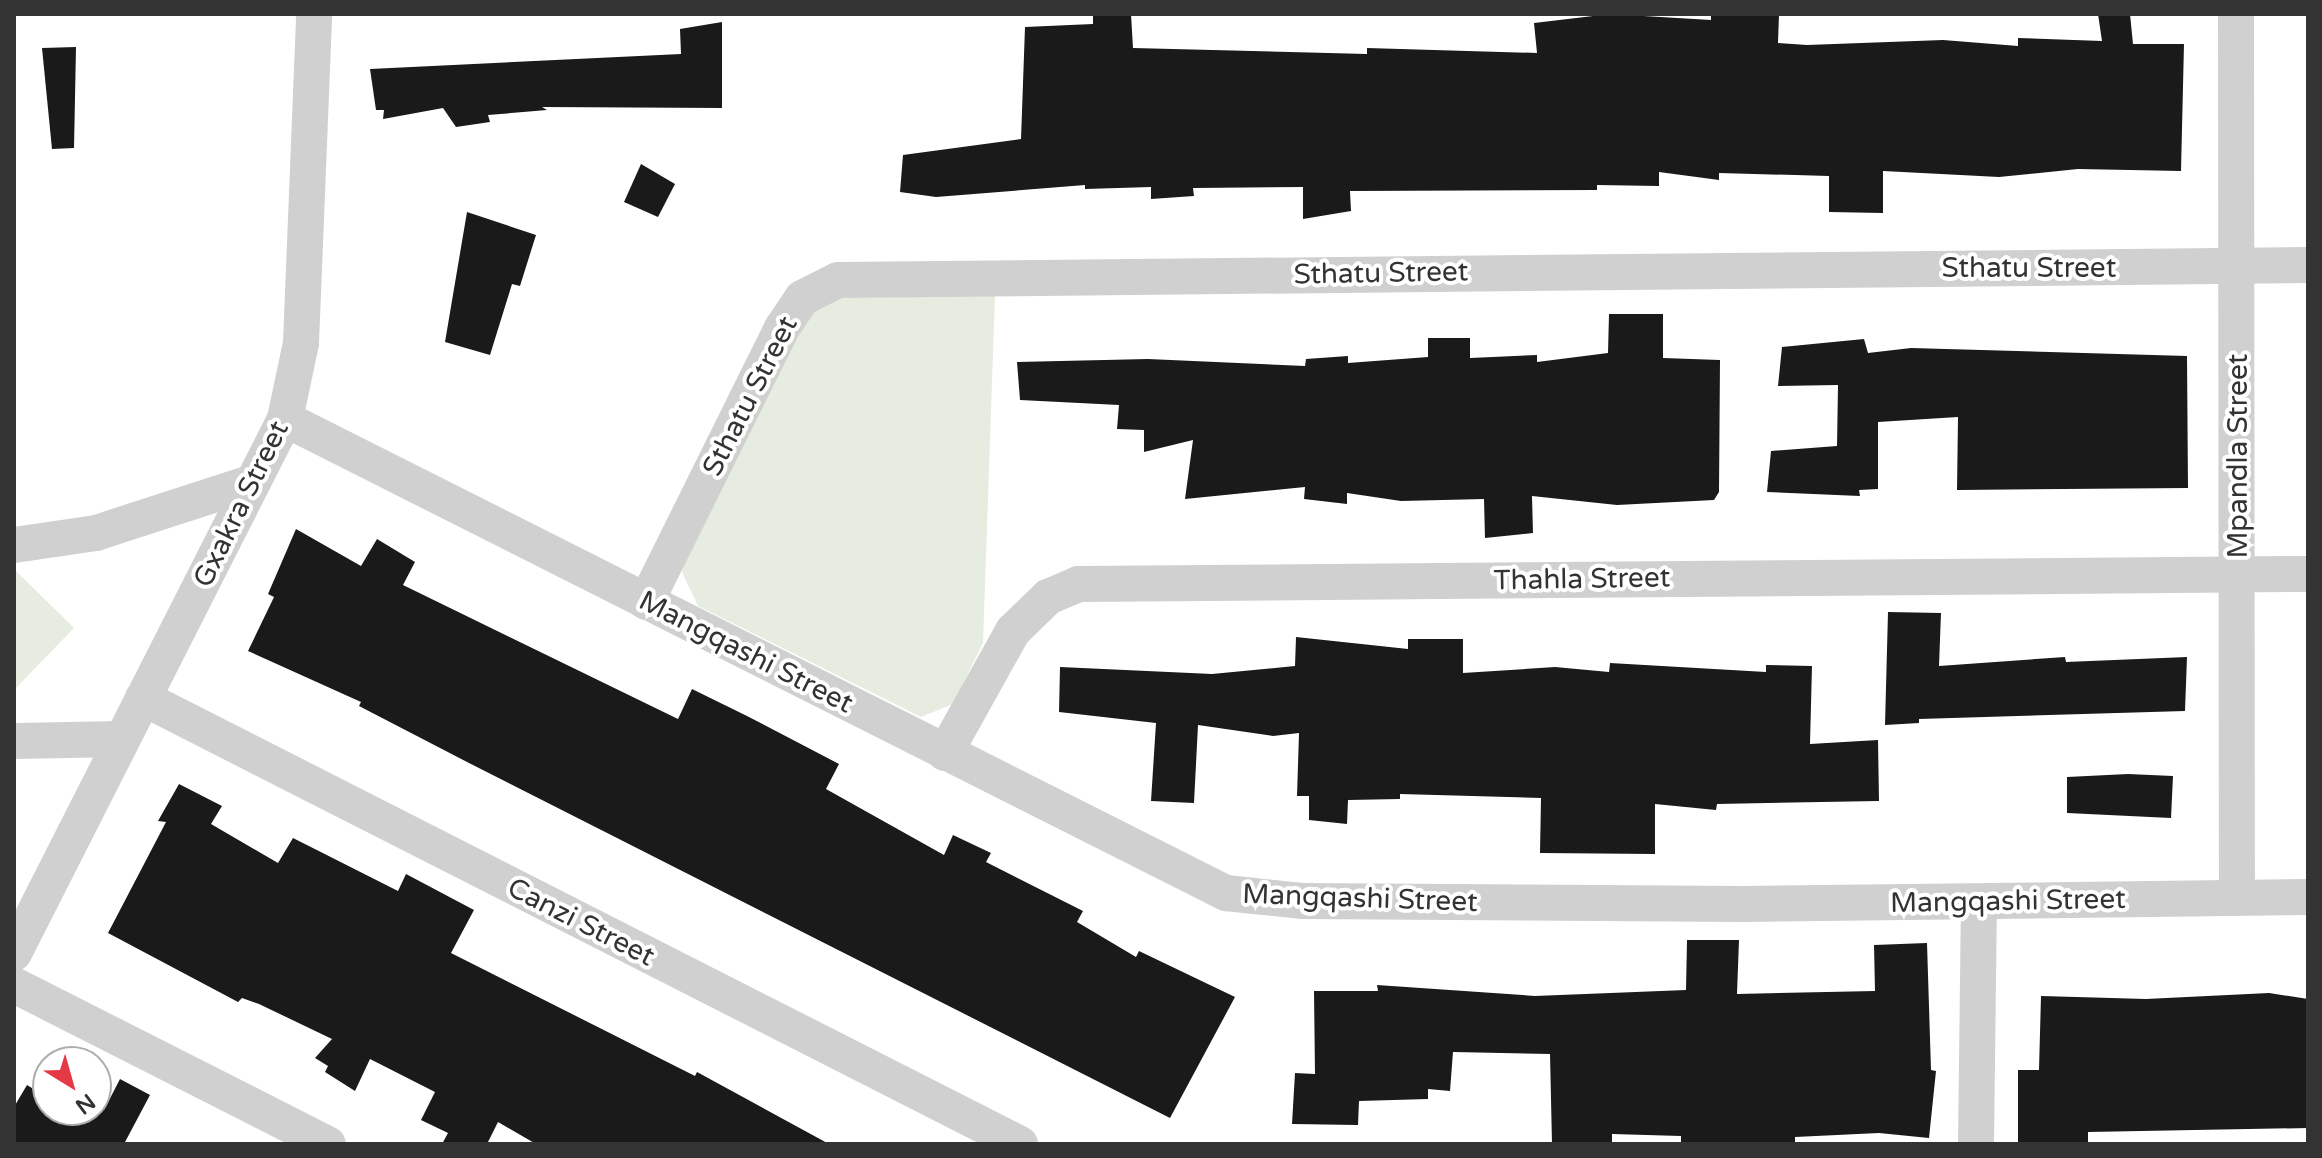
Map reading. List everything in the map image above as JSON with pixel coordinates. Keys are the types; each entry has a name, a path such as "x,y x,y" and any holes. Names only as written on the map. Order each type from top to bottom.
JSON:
{"street":[{"name":"Gxakra Street","path":"14,953 285,419 301,343 314,14"},
{"name":"Mpandla Street","path":"2236,14 2237,897"},
{"name":"Sthatu Street","path":"646,602 782,328 802,298 838,280 2308,265"},
{"name":"Mangqashi Street","path":"285,419 1200,884 1251,899 1979,902 2308,897"},
{"path":"14,545 96,533 253,482"},
{"name":"Thahla Street","path":"945,753 1013,631 1048,597 1078,584 2308,574"},
{"name":"Canzi Street","path":"143,698 1020,1144"},
{"path":"14,741 122,739"},
{"path":"1976,1144 1979,902"},
{"path":"14,985 328,1144"}],"shaded area":[{"path":"859,290 995,295 983,643 953,704 921,717 698,606 682,572 685,554 804,320 821,299"},
{"path":"14,569 74,628 14,690"}],"building":[{"path":"1093,14 1131,14 1133,48 1367,54 1367,48 1537,53 1534,23 1610,14 1711,20 1711,14 1779,14 1778,43 1807,45 1943,40 2018,46 2018,38 2102,41 2098,14 2130,14 2133,44 2184,44 2181,171 2078,169 1999,177 1883,171 1883,213 1829,212 1829,176 1719,173 1719,180 1659,172 1659,186 1597,185 1597,190 1350,191 1351,211 1303,219 1303,187 1193,188 1194,196 1151,199 1151,187 1085,189 1085,185 936,197 900,192 903,155 1021,139 1025,27 1093,24"},
{"path":"722,22 722,108 542,107 547,110 488,115 490,122 456,127 443,108 383,119 384,110 376,110 370,69 681,54 680,29"},
{"path":"76,47 74,148 52,149 42,48"},
{"path":"641,164 675,184 658,217 624,202"},
{"path":"467,212 536,235 520,286 512,284 490,355 445,342"},
{"path":"1609,314 1663,314 1663,358 1720,360 1719,492 1714,500 1617,505 1532,496 1533,533 1485,538 1484,499 1401,501 1347,493 1347,504 1304,499 1305,487 1185,499 1193,440 1144,452 1144,430 1117,429 1119,405 1020,400 1017,362 1148,359 1305,366 1306,359 1348,356 1348,363 1428,357 1428,338 1470,338 1470,358 1537,355 1537,362 1608,353"},
{"path":"1864,339 1868,353 1911,348 2187,356 2188,488 1957,490 1958,417 1878,422 1878,489 1859,490 1860,496 1767,492 1771,451 1837,446 1838,385 1778,386 1782,347"},
{"path":"296,529 361,566 377,539 415,562 403,585 678,719 692,689 747,716 839,764 826,789 944,855 953,835 991,853 986,862 1083,911 1077,922 1136,957 1139,951 1235,997 1170,1118 469,763 359,706 361,702 248,651 274,597 268,594"},
{"path":"1888,612 1941,613 1939,666 2065,657 2066,662 2187,657 2185,711 1919,719 1919,723 1885,725"},
{"path":"1296,637 1408,649 1408,639 1463,639 1463,673 1555,667 1609,672 1610,663 1766,672 1766,665 1812,666 1810,744 1878,740 1879,801 1717,804 1716,810 1655,804 1655,854 1540,853 1541,798 1400,794 1400,799 1348,800 1347,824 1309,820 1309,796 1297,796 1299,733 1273,736 1198,725 1194,803 1151,801 1156,723 1059,712 1060,667 1212,674 1295,666"},
{"path":"2128,774 2173,776 2171,818 2067,813 2067,777"},
{"path":"179,784 222,806 211,824 278,863 293,838 398,891 406,874 474,910 451,953 695,1076 697,1072 829,1144 536,1144 498,1122 487,1144 442,1144 448,1133 421,1120 435,1092 370,1059 355,1091 325,1072 328,1066 315,1058 332,1039 259,1004 242,998 238,1002 108,933 166,822 158,821"},
{"path":"1687,940 1739,940 1737,994 1875,991 1874,945 1927,943 1931,1070 1936,1071 1929,1138 1879,1133 1795,1137 1795,1144 1681,1144 1681,1136 1612,1134 1612,1144 1552,1144 1550,1054 1453,1052 1450,1091 1428,1089 1428,1099 1359,1101 1358,1125 1292,1124 1295,1073 1315,1074 1314,991 1378,991 1377,985 1535,996 1686,990"},
{"path":"2269,993 2308,999 2308,1128 2088,1132 2088,1144 2018,1144 2018,1070 2039,1070 2041,996 2146,999"},
{"path":"120,1079 150,1095 124,1144 14,1144 14,1107 27,1085 32,1088 32,1126 112,1126 112,1094"}]}
